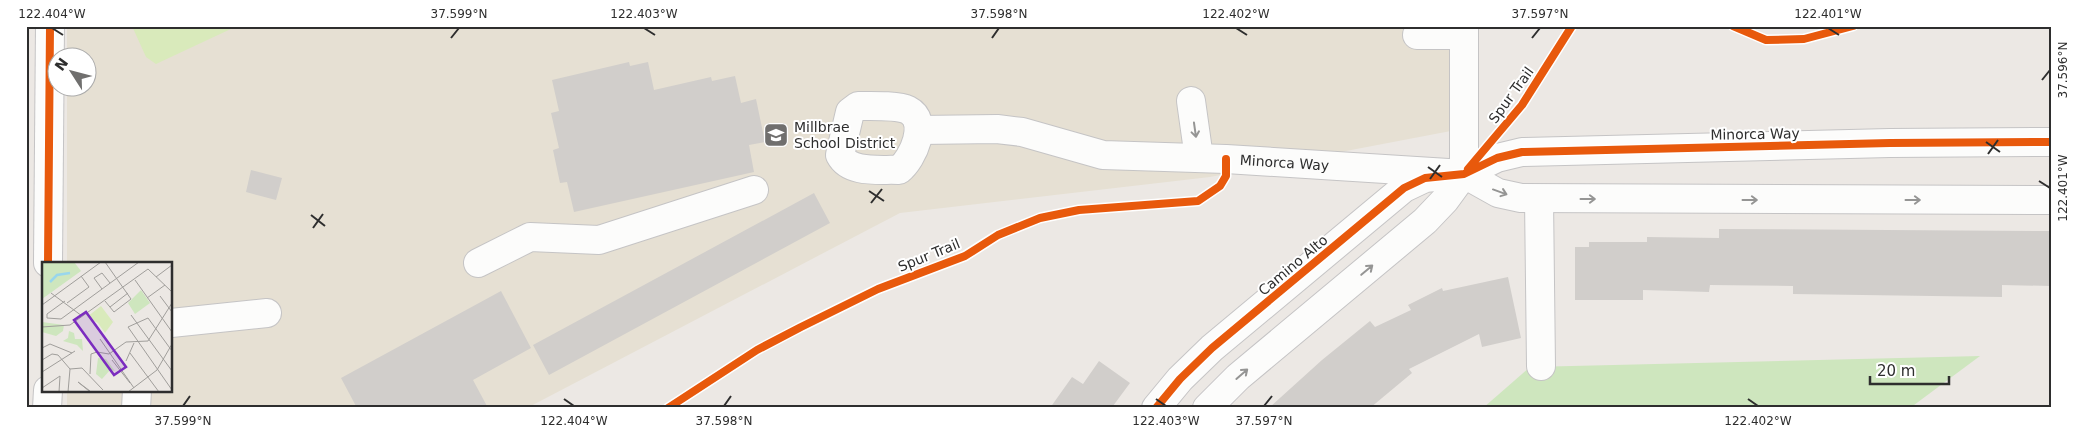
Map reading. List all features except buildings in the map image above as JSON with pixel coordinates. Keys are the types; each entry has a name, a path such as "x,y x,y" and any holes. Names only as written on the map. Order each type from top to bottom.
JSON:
{"street":[{"path":"48,262 37,163 50,26"},
{"path":"1207,408 1238,377 1425,221 1445,200 1464,174 1464,30 1417,34"},
{"path":"1191,101 1199,158"},
{"name":"Minorca Way","path":"919,130 998,129 1022,132 1103,155 1199,158 1464,174 1498,193 1521,198 2051,200"},
{"name":"Minorca Way","path":"1464,174 1496,158 1522,152 1890,143 2051,142"},
{"name":"Camino Alto","path":"1156,408 1180,379 1212,348 1404,188 1425,178 1464,174"},
{"path":"478,264 530,237 599,240 754,190"},
{"path":"1539,199 1541,366"},
{"path":"172,323 268,313"},
{"path":"48,392 48,408"},
{"path":"136,408 137,392"}],"shaded area":[{"path":"67,26 1459,26 1456,130 1210,177 900,213 527,408 67,408 67,392 172,392 172,262 67,262 67,98 98,98 98,48 67,48"}],"green space":[{"path":"132,26 248,26 246,29 233,28 156,64 146,57"},
{"path":"1980,356 1910,408 1483,408 1530,367"}],"cycle path":[{"path":"48,262 50,26"},
{"name":"Spur Trail","path":"1468,169 1522,105 1572,26"},
{"path":"1733,26 1766,40 1804,39 1853,26"},
{"path":"1156,408 1180,379 1212,348 1404,188 1425,178 1464,174 1497,158 1522,152 1890,143 2051,142"},
{"name":"Spur Trail","path":"668,408 757,350 801,327 878,289 965,256 998,235 1040,218 1079,210 1198,201 1220,186 1226,176 1226,159"}],"place":[{"name":"Millbrae School District","path":"776,135"}]}
